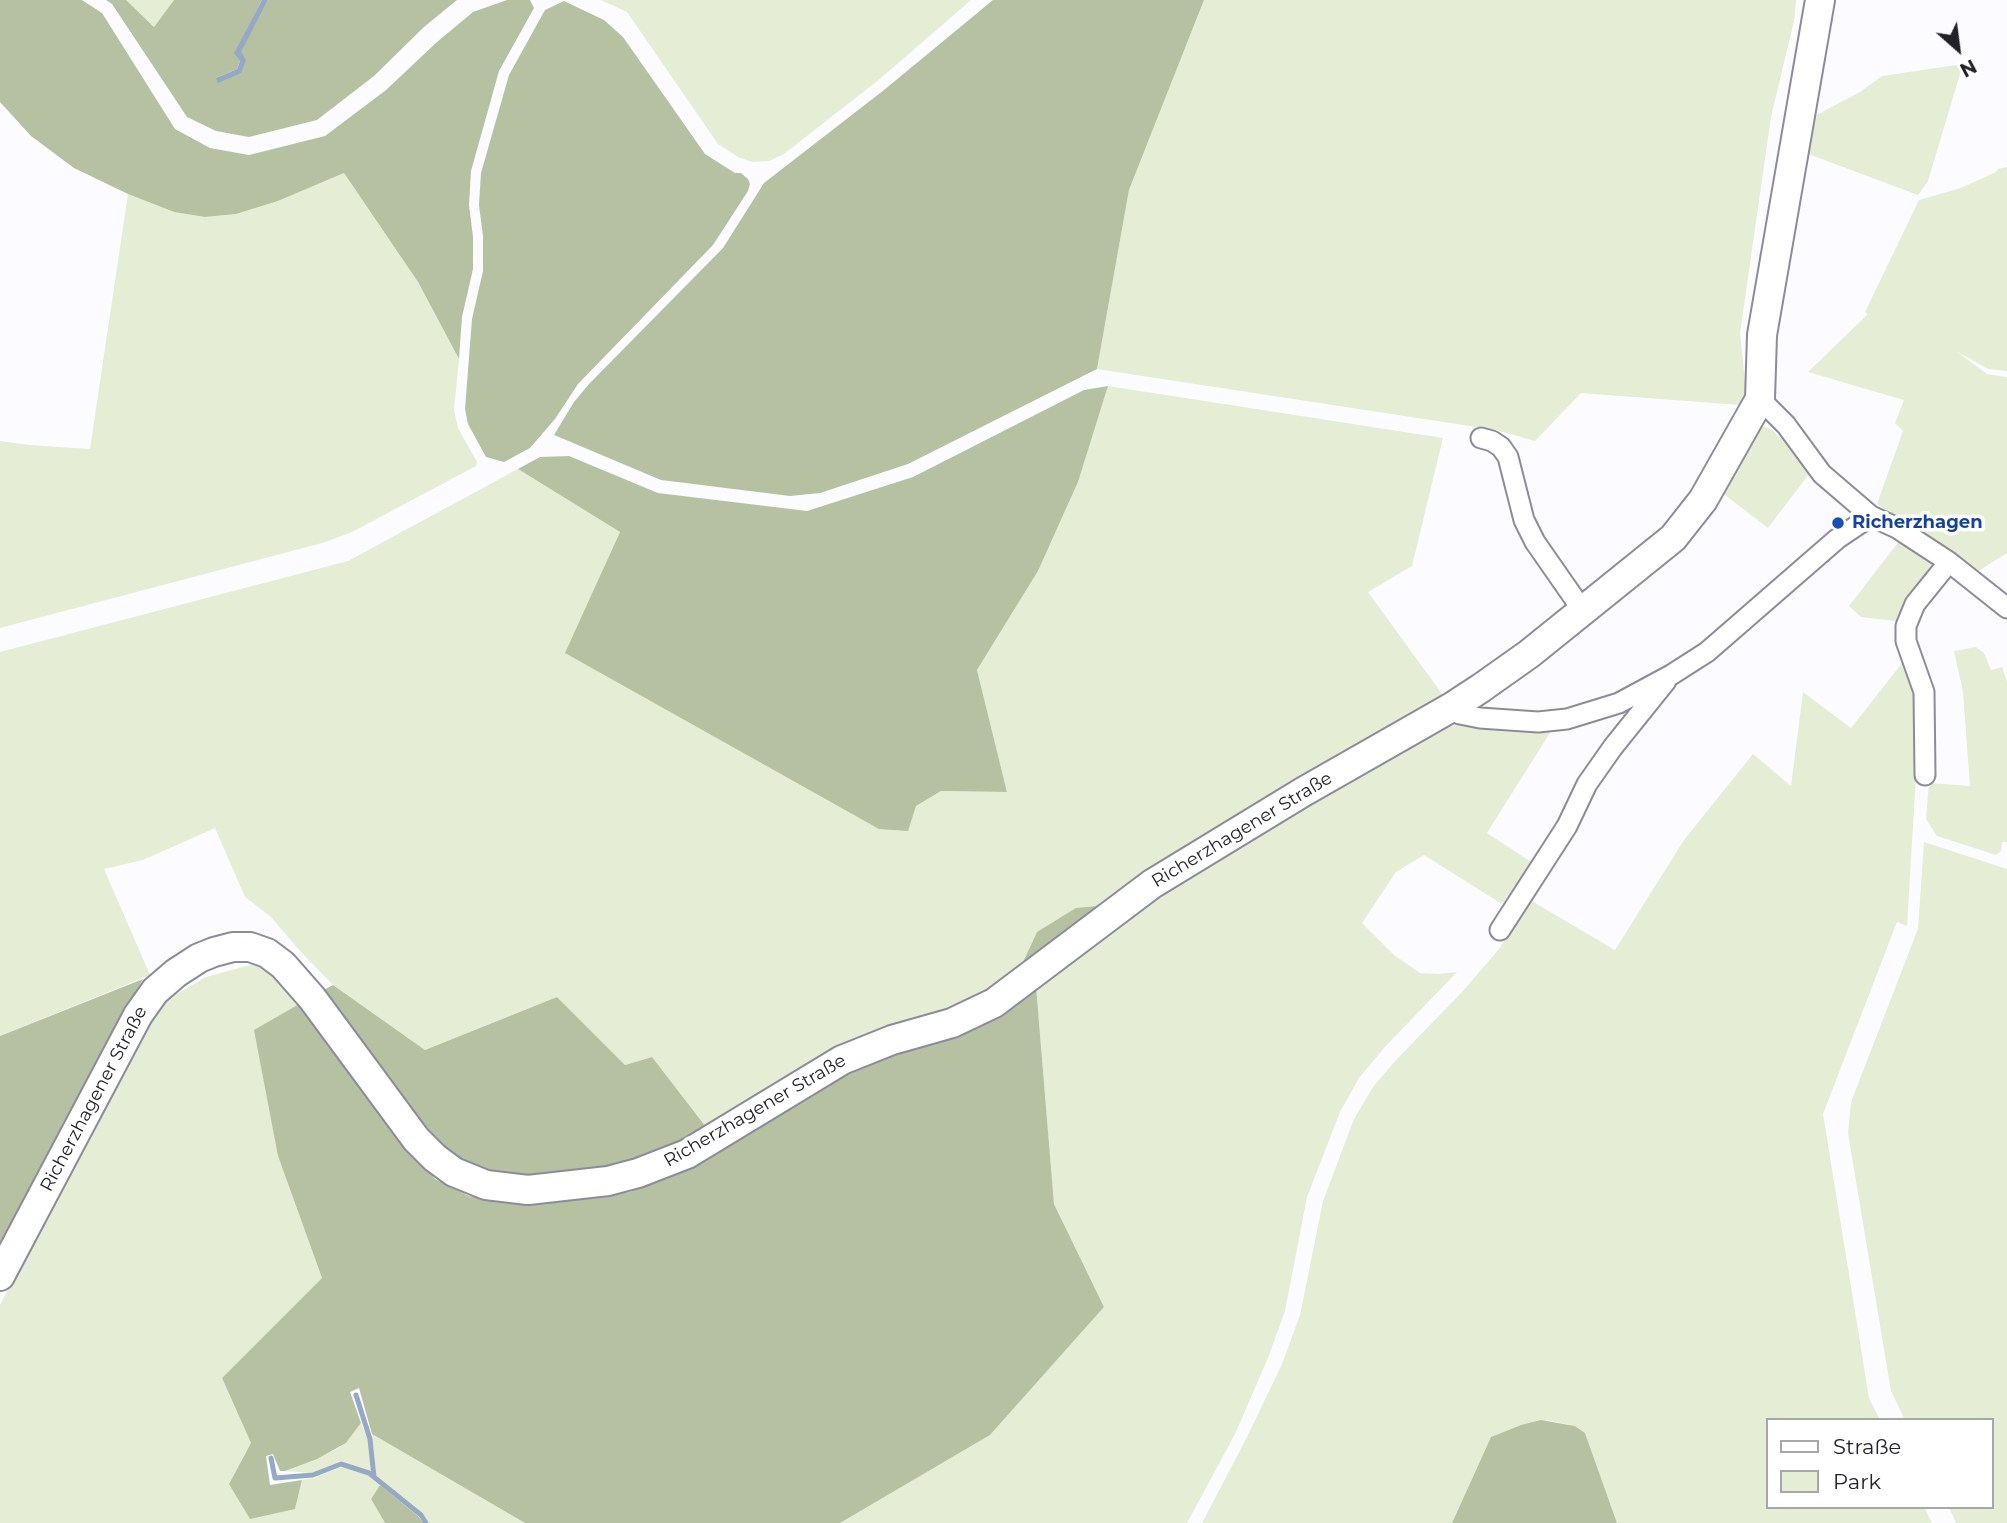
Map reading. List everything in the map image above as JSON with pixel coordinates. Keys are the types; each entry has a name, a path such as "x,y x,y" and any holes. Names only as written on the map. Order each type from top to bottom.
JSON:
{"street":[{"path":"1820,0 1762,335 1760,399 1703,500 1684,526 1661,549 1529,654 1452,707 1460,714 1480,718 1538,722 1567,719 1619,703 1671,675 1720,641 1838,539 1871,516"},
{"path":"1760,399 1786,425 1822,474 1871,516 1898,528 1949,562 2007,608"},
{"path":"1481,438 1501,447 1508,457 1524,520 1535,542 1583,611"},
{"path":"1925,775 1924,692 1906,641 1906,626 1915,604 1949,562"},
{"path":"1500,930 1567,826 1587,784 1671,675"},
{"name":"Richerzhagener Straße","path":"0,1276 138,1014 155,991 176,973 214,952 233,947 250,947 267,953 283,965 312,998 416,1139 454,1172 486,1185 528,1190 608,1181 639,1174 687,1154 842,1060 892,1040 952,1023 994,1003 1152,884 1280,806 1452,707"}],"green space":[{"path":"0,0 82,0 102,13 175,129 210,148 249,155 325,136 386,90 473,12 507,0 530,0 534,8 499,71 471,171 469,205 473,269 462,317 459,359 418,282 344,173 278,201 236,214 205,217 174,212 128,194 74,168 31,136 0,102"},
{"path":"106,0 126,0 154,27 174,0 262,0 235,52 240,61 237,69 216,78 241,73 240,52 268,0 457,0 424,27 374,76 317,120 249,137 216,131 187,117 112,4"},
{"path":"126,0 174,0 154,27"},
{"path":"601,0 971,0 881,78 784,154 769,161 752,162 738,157 718,144 627,12"},
{"path":"993,0 1204,0 1129,190 1097,369 908,464 820,493 790,496 661,480 554,435 574,402 589,384 723,248 764,183 884,90"},
{"path":"1204,0 1796,0 1794,21 1771,117 1740,333 1746,391 1740,405 1581,393 1535,441 1496,430 1097,369 1129,190"},
{"path":"564,1 604,20 623,37 705,154 735,173 741,173 750,184 713,245 578,384 555,419 530,448 504,462 486,457 468,424 465,409 472,319 483,271 483,236 479,205 481,173 509,75 545,10"},
{"path":"1963,64 1928,181 1918,195 1803,152 1809,119 1860,92 1882,76"},
{"path":"2007,167 2007,371 1988,369 1956,351 1987,374 2007,377 2007,553 1975,573 1877,504 1903,431 1895,423 1904,400 1808,372 1868,314 1865,312 1919,200 1961,188"},
{"path":"344,173 418,282 459,359 454,410 458,428 477,462 476,466 354,531 326,542 0,628 0,441 90,449 128,194 174,212 205,217 236,214 278,201"},
{"path":"1108,386 1443,438 1412,566 1368,592 1445,698 1110,905 1037,932 1023,962 985,994 842,1054 836,1047 706,1127 652,1057 625,1065 557,997 425,1050 333,985 271,917 245,897 215,828 143,860 104,869 150,975 0,1036 0,652 348,561 518,469 620,532 566,653 916,806 941,791 1007,792 977,670 1038,571 1078,482"},
{"path":"1108,386 1078,482 1038,571 977,670 1007,792 941,791 916,806 908,831 879,829 565,653 620,532 518,469 540,457 569,456 658,493 807,511 913,477 1084,390"},
{"path":"1761,425 1772,430 1788,445 1809,474 1768,528 1717,489 1752,431"},
{"path":"1900,540 1931,561 1929,577 1902,622 1861,617 1849,606"},
{"path":"1976,647 1984,653 1991,670 2002,667 2007,681 2007,842 2002,842 2001,851 1996,855 1937,836 1926,819 1929,783 1970,786 1963,692 1954,651"},
{"path":"1906,658 1920,710 1907,926 1897,922 1823,1114 1869,1398 1879,1418 1766,1418 1766,1509 1925,1509 1932,1523 1617,1523 1585,1433 1575,1426 1547,1420 1521,1425 1491,1437 1452,1523 1202,1523 1282,1364 1300,1315 1323,1201 1354,1119 1373,1087 1499,949 1530,900 1615,950 1684,840 1753,754 1791,786 1803,692 1851,728"},
{"path":"1456,725 1553,728 1487,833 1533,863 1502,904 1424,855 1396,872 1362,923 1394,955 1420,973 1457,972 1384,1048 1359,1078 1340,1112 1307,1197 1285,1311 1268,1358 1235,1434 1187,1523 840,1523 990,1435 1104,1307 1054,1204 1036,986 1130,913 1428,732"},
{"path":"1924,842 2007,869 2007,1523 1956,1523 1950,1509 1993,1509 1993,1418 1904,1418 1891,1391 1848,1133 1851,1102 1918,929"},
{"path":"1110,905 985,994 1023,962 1037,932 1076,908"},
{"path":"254,964 275,977 301,1003 278,1156 322,1278 222,1378 251,1443 229,1484 295,1509 302,1480 341,1467 368,1475 380,1485 371,1499 385,1523 0,1523 0,1305 136,1041 166,1000 206,977"},
{"path":"143,979 82,1088 8,1233 0,1243 0,1036"},
{"path":"333,985 425,1050 557,997 625,1065 652,1057 706,1127 837,1046 842,1054 655,1162 510,1183 440,1152 318,993"},
{"path":"1036,986 1054,1204 1104,1307 990,1435 840,1523 525,1523 372,1434 359,1388 350,1392 361,1423 346,1443 317,1459 285,1471 280,1471 273,1454 266,1456 270,1485 302,1480 295,1509 250,1519 229,1484 251,1443 222,1378 322,1278 278,1156 254,1030 301,1003 395,1133 435,1179 469,1196 506,1203 554,1203 630,1192 673,1175 713,1154 860,1064"},
{"path":"1541,1420 1575,1426 1585,1433 1617,1523 1452,1523 1491,1437"},
{"path":"361,1423 368,1439 371,1471 341,1461 313,1473 285,1471 335,1450 346,1443"},
{"path":"372,1434 525,1523 429,1523 423,1514 376,1475"},
{"path":"380,1485 423,1523 385,1523 371,1499"}],"water":[{"path":"262,0 268,0 241,52 246,60 241,73 218,83 216,78 237,69 240,61 234,53"}],"waterway":[{"path":"356,1395 370,1439 374,1477 421,1515 426,1523"},
{"path":"271,1458 275,1478 313,1475 341,1464 374,1477"}],"place":[{"name":"Richerzhagen","path":"1838,523"}]}
